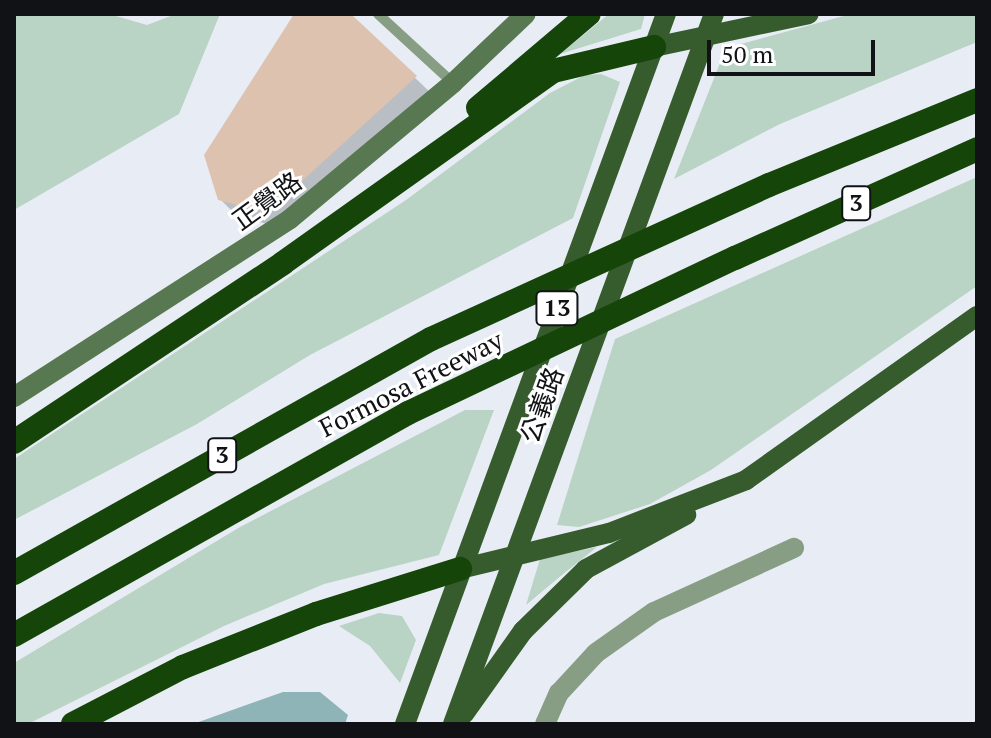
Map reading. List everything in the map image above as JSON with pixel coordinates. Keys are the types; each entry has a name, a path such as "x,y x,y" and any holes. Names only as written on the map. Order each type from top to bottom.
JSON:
{"highway":[{"path":"402,176 589,14"},
{"path":"14,442 283,263 553,71 654,47"},
{"name":"Formosa Freeway","path":"14,573 431,339 769,185 977,100"},
{"name":"Formosa Freeway","path":"14,635 408,413 735,258 977,149"},
{"path":"73,724 207,657 316,614 460,569"}],"main road":[{"name":"公義路","path":"405,724 666,14"},
{"name":"公義路","path":"455,724 514,554 714,14"},
{"path":"654,47 809,14"},
{"path":"455,724 523,631 586,569 733,486 977,316"},
{"path":"460,569 609,533 733,486"}],"street":[{"name":"正覺路","path":"14,397 290,219 453,83 526,14"},
{"path":"545,724 559,693 596,653 654,612 794,548"}],"lane":[{"path":"378,14 453,83"}],"green space":[{"path":"14,14 109,14 147,25 176,14 220,14 179,114 14,210"},
{"path":"609,14 645,14 641,29 560,54"},
{"path":"851,14 977,14 977,42 780,124 674,179 726,48"},
{"path":"601,74 620,82 573,218 310,355 197,424 14,520 14,459 406,200 550,93 585,75"},
{"path":"977,177 977,286 711,470 650,504 579,527 557,525 615,339"},
{"path":"465,410 494,410 439,555 324,584 224,626 28,724 14,724 14,663 240,527"},
{"path":"597,547 557,579 526,605 540,559"},
{"path":"379,613 402,616 416,640 400,683 370,646 339,626"}],"water":[{"path":"283,692 320,692 348,715 345,724 193,724"}],"building":[{"path":"294,14 351,14 417,76 267,213 218,200 204,155"}]}
